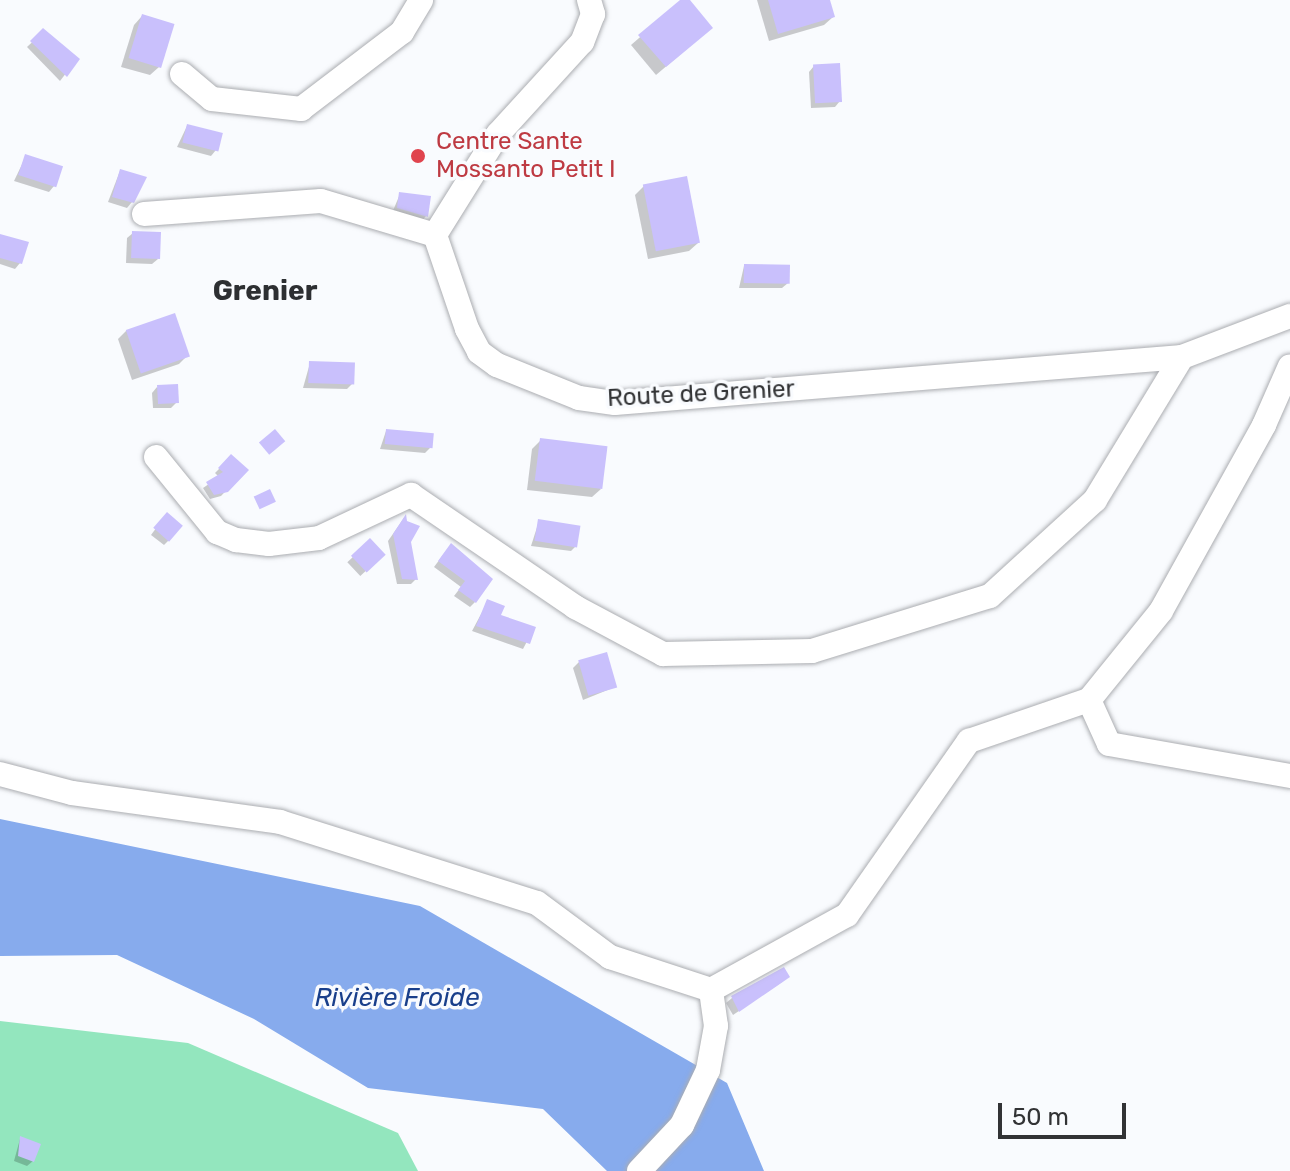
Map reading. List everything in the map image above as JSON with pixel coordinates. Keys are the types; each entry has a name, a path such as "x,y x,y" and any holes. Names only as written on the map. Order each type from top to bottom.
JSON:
{"street":[{"path":"182,74 212,99 301,109 402,32 421,0"},
{"path":"144,214 321,201 435,235 498,134 582,42 593,14 589,0"},
{"name":"Route de Grenier","path":"435,235 450,288 479,352 497,365 579,398 615,403 1182,357 1290,316"},
{"path":"156,457 210,525 236,540 269,544 319,538 411,495 575,607 663,654 812,651 990,596 1095,500 1182,357"},
{"path":"0,774 72,793 280,822 537,903 610,957 711,990 847,915 969,741 1089,700 1161,611 1264,425 1290,366"},
{"path":"1089,700 1109,744 1290,776"},
{"path":"639,1171 682,1125 708,1070 716,1026 711,990"}],"green space":[{"path":"0,1021 188,1043 398,1133 418,1171 0,1171"}],"water":[{"name":"Rivière Froide","path":"0,819 420,906 727,1083 764,1171 607,1171 543,1109 368,1088 254,1019 117,955 0,956"}],"building":[{"path":"680,0 690,0 713,28 666,67 638,35"},
{"path":"768,0 830,0 835,17 778,34"},
{"path":"142,14 175,24 161,68 129,58"},
{"path":"43,28 80,59 67,77 30,41"},
{"path":"840,63 842,102 815,103 813,64"},
{"path":"187,124 223,133 218,151 182,142"},
{"path":"25,154 63,166 56,187 18,175"},
{"path":"120,169 147,177 134,203 112,197"},
{"path":"687,176 700,243 656,251 643,185"},
{"path":"399,192 431,196 428,217 397,208"},
{"path":"132,231 161,232 160,259 131,258"},
{"path":"0,234 29,242 22,264 0,258"},
{"path":"744,264 790,265 790,284 744,283"},
{"path":"175,313 190,356 141,373 126,330"},
{"path":"309,361 355,363 354,385 308,383"},
{"path":"178,384 179,403 158,404 157,385"},
{"path":"275,429 285,441 269,455 259,442"},
{"path":"386,429 434,433 433,448 385,444"},
{"path":"540,438 607,446 602,489 535,481"},
{"path":"231,454 249,470 228,492 214,495 206,482 223,472 218,468"},
{"path":"270,489 276,502 260,509 254,497"},
{"path":"167,512 183,526 169,542 153,528"},
{"path":"406,514 407,521 420,526 411,542 418,580 402,579 393,534"},
{"path":"538,519 580,526 577,547 535,541"},
{"path":"370,538 386,555 367,573 351,556"},
{"path":"451,543 493,579 476,603 458,590 465,581 438,561"},
{"path":"487,599 505,606 501,615 536,627 530,644 476,626"},
{"path":"607,652 617,688 588,696 578,660"},
{"path":"784,967 790,977 739,1012 731,996"},
{"path":"20,1136 41,1144 34,1162 18,1156"}],"place":[{"name":"Centre Sante Mossanto Petit I","path":"418,156"}],"district":[{"name":"Grenier","path":"265,291"}]}
